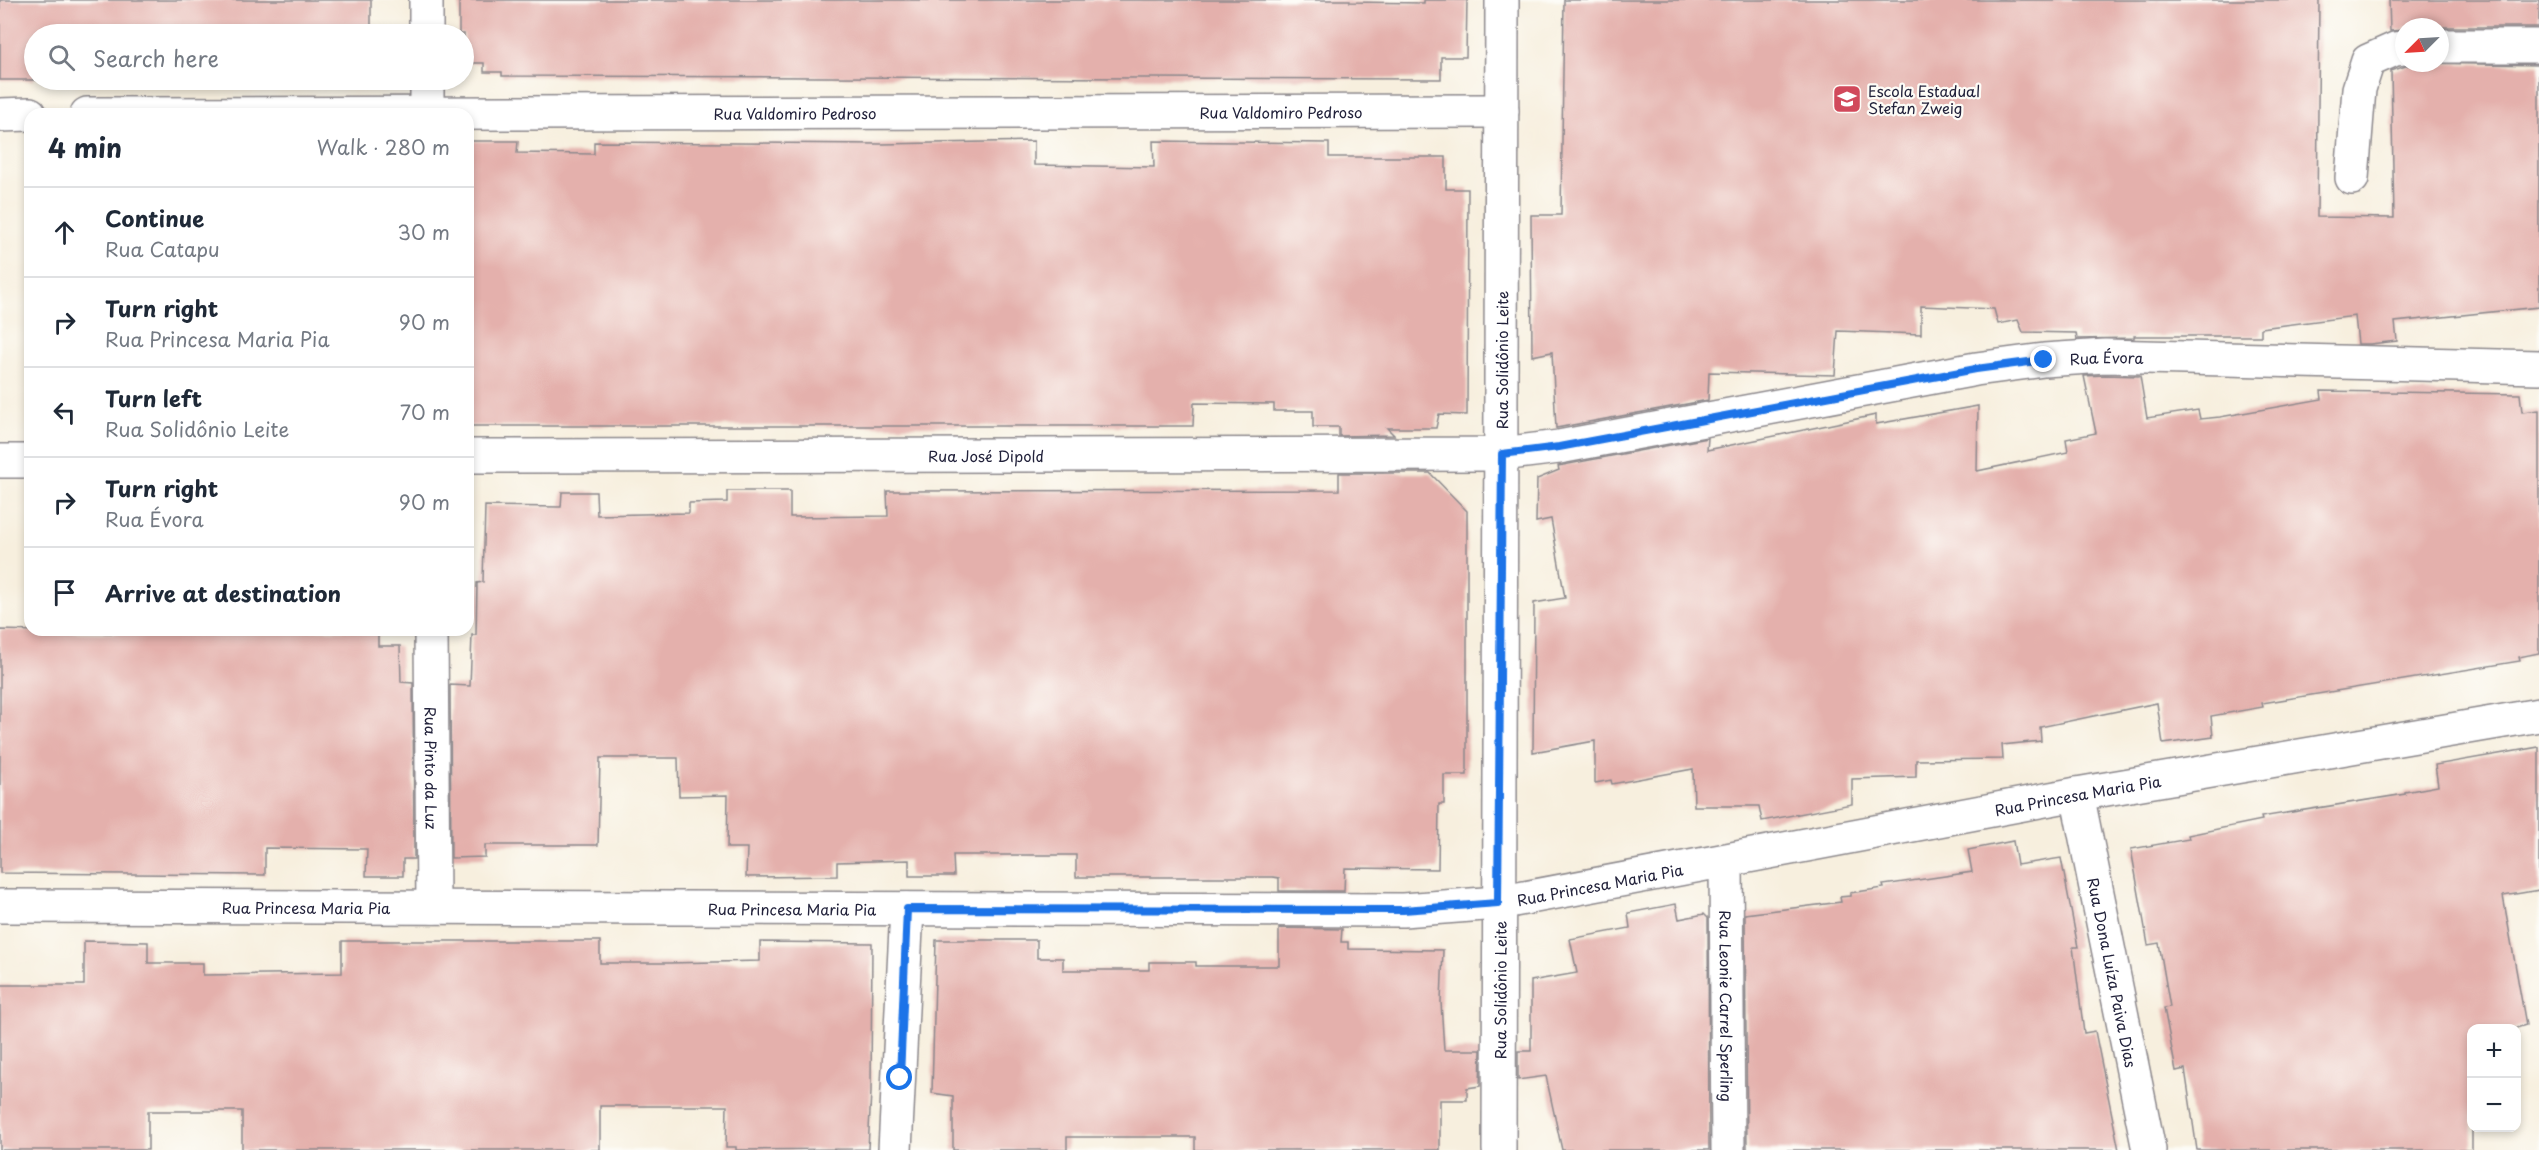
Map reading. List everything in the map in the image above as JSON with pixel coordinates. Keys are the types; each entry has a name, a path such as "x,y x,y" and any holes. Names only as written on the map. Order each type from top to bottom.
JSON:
{"street":[{"path":"426,0 426,24"},
{"name":"Rua Solidônio Leite","path":"1499,1150 1502,0"},
{"path":"2449,46 2539,46"},
{"path":"2352,178 2359,89 2368,61 2395,49"},
{"path":"427,90 427,108"},
{"name":"Rua Valdomiro Pedroso","path":"474,113 1502,111"},
{"path":"0,115 24,114"},
{"name":"Rua Évora","path":"1502,454 1559,447 1976,369 2044,360 2105,356 2539,367"},
{"name":"Rua José Dipold","path":"474,456 1502,454"},
{"path":"0,461 24,460"},
{"name":"Rua Pinto da Luz","path":"431,636 433,907"},
{"name":"Rua Princesa Maria Pia","path":"0,906 1403,910 1498,903 1726,862 2077,794 2539,715"},
{"name":"Rua Dona Luíza Paiva Dias","path":"2077,794 2149,1150"},
{"name":"Rua Leonie Carrel Sperling","path":"1726,862 1728,1150"},
{"path":"895,1150 907,909"}],"building":[{"path":"0,0 371,0 371,24 24,24 24,80 0,80"},
{"path":"459,0 1350,0 1350,2 1424,3 1424,0 1467,0 1466,57 1441,57 1441,79 502,76 502,72 484,72 484,63 474,63 474,24 459,24"},
{"path":"1564,0 2319,0 2317,217 2394,218 2391,71 2449,72 2449,64 2539,65 2539,307 2395,322 2397,341 2358,344 2355,316 2261,328 2261,336 2134,336 2134,338 2077,339 2076,333 2023,332 2018,320 1998,324 1994,309 1921,306 1921,334 1838,331 1835,375 1709,372 1708,400 1556,428 1552,352 1532,356 1531,215 1561,215"},
{"path":"2389,0 2539,0 2539,27 2449,27 2449,18 2395,18 2395,31 2390,31"},
{"path":"474,141 518,141 517,153 594,154 594,142 882,144 1034,141 1034,165 1154,167 1153,141 1329,143 1329,157 1446,157 1446,189 1468,189 1467,415 1439,414 1436,428 1387,428 1394,435 1339,436 1339,427 1313,427 1313,411 1274,411 1274,404 1194,403 1193,426 474,426"},
{"path":"2084,376 2140,376 2147,418 2198,410 2200,419 2220,417 2322,399 2321,391 2520,394 2522,412 2539,410 2539,653 2519,657 2520,661 2262,703 2263,707 2211,716 2213,737 2163,744 2157,703 2040,727 2041,741 2002,745 2003,759 1916,760 1916,777 1852,779 1852,804 1762,821 1759,806 1694,806 1693,769 1612,784 1611,780 1595,783 1595,741 1533,752 1534,603 1565,598 1551,519 1536,522 1537,479 1559,470 1558,466 1708,438 1707,450 1876,415 1876,424 1978,406 1977,471 2068,452 2066,439 2096,433"},
{"path":"1339,473 1430,473 1467,511 1467,775 1444,775 1444,804 1439,804 1438,869 1345,868 1344,891 1279,891 1279,878 1273,877 1076,877 1076,855 953,855 954,876 909,876 909,860 837,862 837,876 746,877 747,848 727,848 728,795 679,796 678,758 600,758 598,845 485,845 485,857 451,858 450,685 470,686 472,636 476,635 477,583 483,582 485,506 561,507 562,492 596,492 597,515 689,513 689,503 727,502 727,491 790,491 790,517 888,516 887,491 1339,490"},
{"path":"0,630 24,631 24,636 378,636 378,646 400,646 401,682 413,683 414,859 403,859 403,876 366,876 367,849 265,848 265,875 0,873"},
{"path":"2539,747 2539,890 2503,896 2526,1025 2467,1024 2467,1132 2472,1132 2472,1150 2197,1150 2185,1069 2176,1071 2164,1008 2170,1007 2159,943 2148,945 2131,849 2189,839 2188,835 2262,820 2261,817 2405,794 2405,792 2438,786 2435,765"},
{"path":"2013,841 2017,865 2061,858 2078,947 2073,947 2084,1033 2095,1031 2119,1150 1747,1150 1745,914 1841,902 1840,897 1850,896 1850,893 1884,888 1883,885 1972,872 1968,850"},
{"path":"1676,904 1679,919 1704,914 1708,918 1709,1150 1562,1150 1546,1076 1518,1080 1518,1051 1531,1051 1531,981 1577,973 1570,939 1630,928 1628,913"},
{"path":"1279,928 1342,929 1341,942 1348,942 1348,949 1443,950 1441,1002 1444,1050 1481,1050 1480,1086 1467,1088 1467,1100 1440,1100 1440,1150 1195,1150 1195,1137 1067,1137 1067,1150 953,1150 953,1096 932,1093 936,940 1037,940 1037,958 1063,958 1063,970 1149,970 1149,962 1196,962 1196,966 1279,966"},
{"path":"84,941 148,942 148,963 203,963 203,975 342,973 342,941 600,941 600,963 760,961 760,942 872,943 871,1092 868,1149 736,1150 736,1147 726,1147 727,1106 600,1106 600,1150 242,1150 242,1111 148,1111 148,1150 0,1150 0,985 84,985"}],"place":[{"name":"Escola Estadual Stefan Zweig","path":"1847,99"}],"route":[{"path":"900,1078 907,909 1403,910 1498,903 1502,454 1559,447 1976,369 2044,360"}]}
